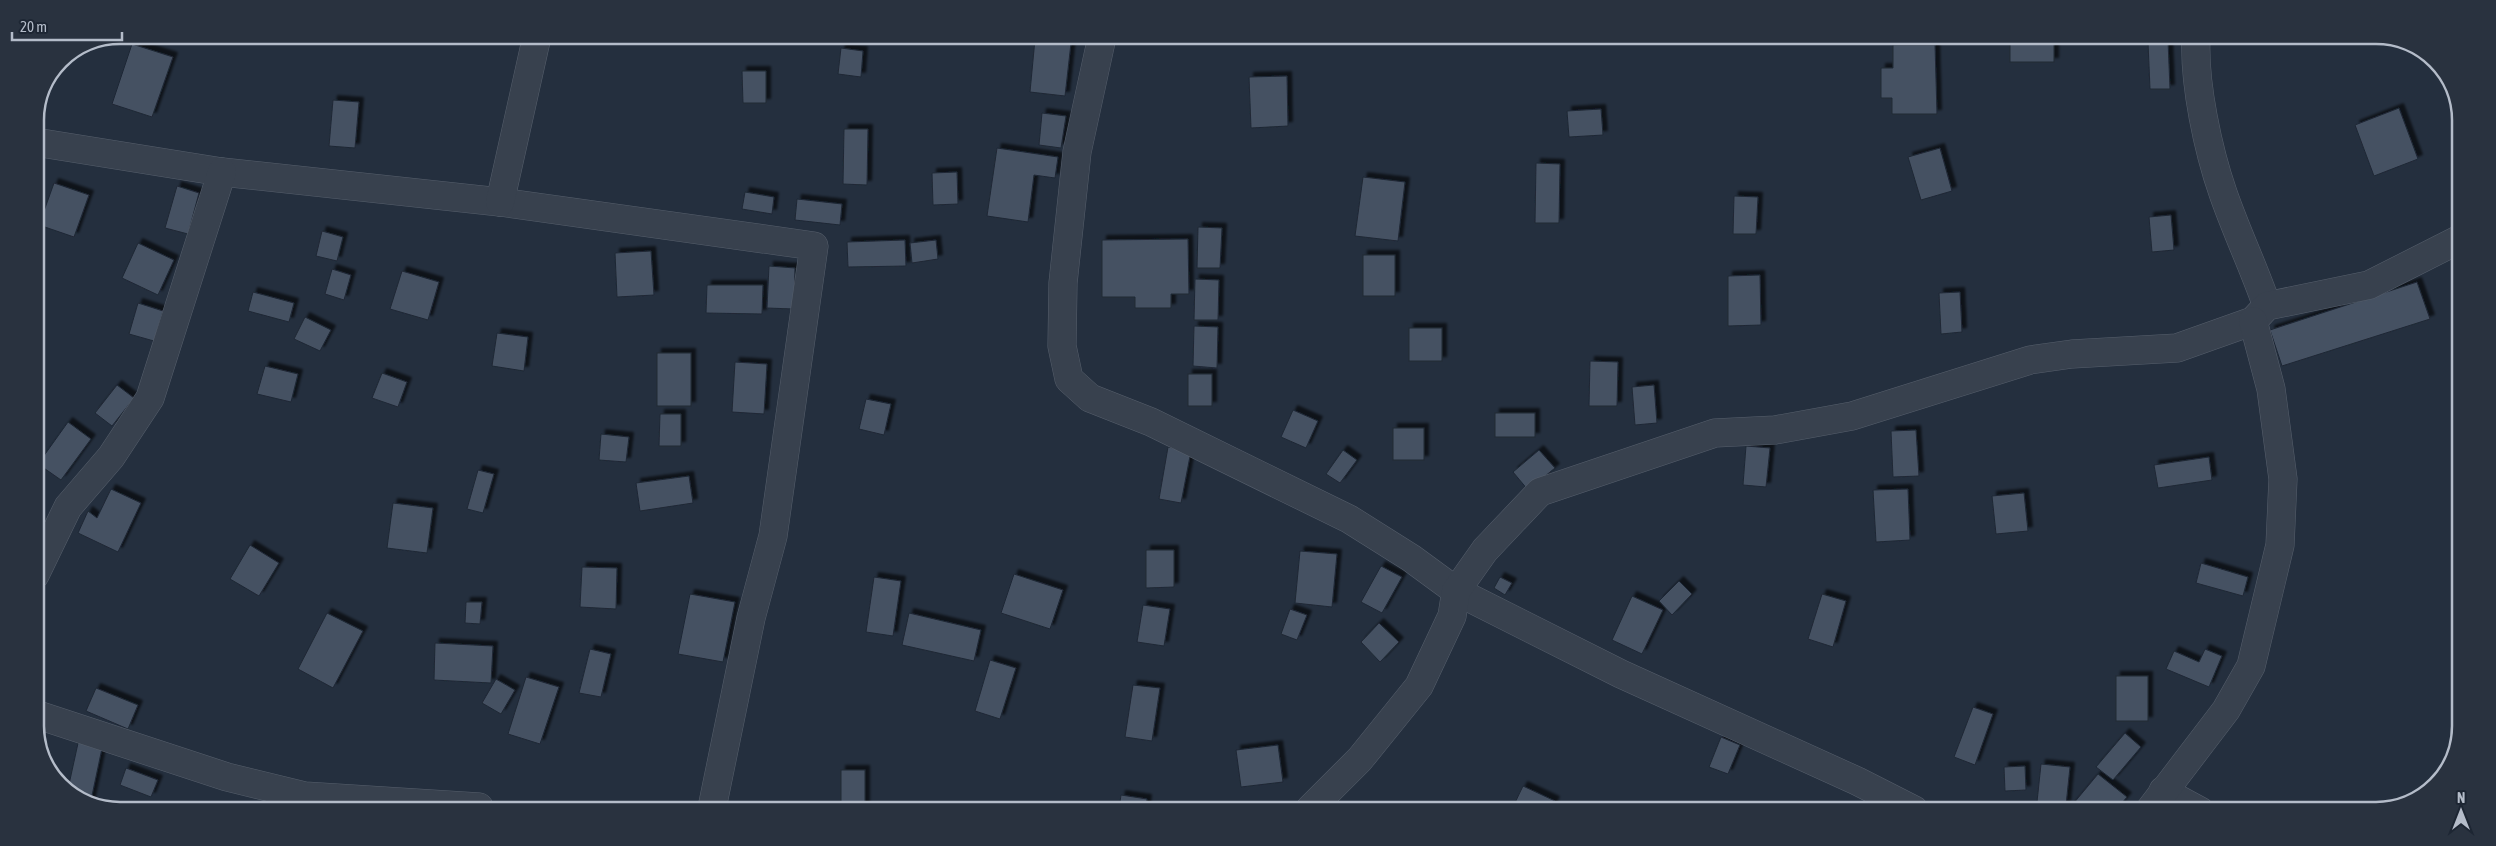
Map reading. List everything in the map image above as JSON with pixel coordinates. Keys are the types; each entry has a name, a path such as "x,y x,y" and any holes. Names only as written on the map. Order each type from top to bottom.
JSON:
{"street":[{"path":"500,202 536,44"},
{"path":"1100,44 1077,152 1063,283 1062,346 1069,379 1090,398 1151,422 1349,519 1411,558 1456,591 1621,674 1857,781 1898,802"},
{"path":"2156,801 2226,710 2251,666 2280,545 2283,479 2260,314 2222,192 2208,134 2195,59 2196,44"},
{"path":"44,143 222,172 500,202 814,246 773,536 751,618 713,802"},
{"path":"44,556 68,507 111,457 150,398 222,172"},
{"path":"1317,802 1360,759 1419,686 1452,616 1456,591 1485,550 1540,492 1715,432 1775,430 1852,416 2030,360 2072,354 2177,348 2260,314 2369,285 2452,242"},
{"path":"44,717 227,777 305,796 400,802"}],"building":[{"path":"132,44 173,57 152,117 112,104"},
{"path":"1035,44 1071,44 1065,96 1030,92"},
{"path":"2010,44 2054,44 2054,62 2010,62"},
{"path":"2148,44 2168,44 2170,89 2150,89"},
{"path":"1893,45 1935,45 1937,114 1892,114 1892,98 1881,98 1881,68 1893,68"},
{"path":"841,48 863,51 861,77 838,74"},
{"path":"742,71 766,71 766,103 743,103"},
{"path":"1287,76 1288,126 1251,128 1249,77"},
{"path":"333,100 359,102 355,148 329,146"},
{"path":"2399,108 2418,159 2374,176 2355,125"},
{"path":"1601,109 1603,135 1569,137 1567,111"},
{"path":"1042,113 1066,116 1061,148 1039,145"},
{"path":"844,129 868,129 867,185 843,184"},
{"path":"997,148 1058,157 1055,178 1034,175 1028,222 987,216"},
{"path":"1940,148 1952,191 1921,200 1908,157"},
{"path":"1536,163 1560,164 1559,223 1535,223"},
{"path":"957,172 958,204 933,205 932,173"},
{"path":"1363,177 1405,182 1398,241 1355,236"},
{"path":"54,183 89,195 74,237 44,227 44,211"},
{"path":"177,186 199,193 188,234 165,228"},
{"path":"745,192 774,197 772,214 742,209"},
{"path":"1734,196 1758,197 1756,234 1733,234"},
{"path":"797,199 842,204 840,225 795,220"},
{"path":"2171,215 2174,250 2152,252 2149,217"},
{"path":"1198,227 1222,228 1220,268 1197,268"},
{"path":"322,231 343,237 337,261 316,256"},
{"path":"1188,239 1189,294 1171,294 1171,308 1135,308 1135,297 1102,297 1102,240"},
{"path":"905,240 906,266 848,267 847,242"},
{"path":"936,240 938,259 912,263 910,243"},
{"path":"138,243 174,260 158,295 122,278"},
{"path":"651,251 654,295 617,297 615,253"},
{"path":"1363,255 1395,255 1395,296 1363,296"},
{"path":"769,266 795,268 794,309 767,308"},
{"path":"332,269 351,275 344,300 325,294"},
{"path":"402,271 439,282 428,320 390,309"},
{"path":"1760,275 1761,325 1728,326 1728,276"},
{"path":"1195,279 1219,280 1218,320 1194,320"},
{"path":"2417,282 2430,319 2282,366 2270,330"},
{"path":"707,285 763,285 762,314 706,313"},
{"path":"253,292 294,303 289,322 248,311"},
{"path":"1960,292 1962,332 1941,334 1939,293"},
{"path":"138,303 163,311 154,341 129,334"},
{"path":"305,317 331,330 320,351 294,339"},
{"path":"1194,326 1218,327 1217,368 1193,366"},
{"path":"1409,328 1442,328 1442,361 1409,361"},
{"path":"497,333 528,337 524,371 492,366"},
{"path":"657,353 691,353 691,406 657,406"},
{"path":"1590,361 1618,362 1617,406 1589,406"},
{"path":"735,362 767,364 764,414 732,412"},
{"path":"265,366 298,374 291,402 257,394"},
{"path":"382,373 407,382 398,407 372,398"},
{"path":"1188,374 1212,374 1212,406 1188,406"},
{"path":"117,385 134,398 112,426 95,413"},
{"path":"1654,385 1657,423 1635,425 1632,387"},
{"path":"866,399 891,404 884,435 859,429"},
{"path":"1293,410 1318,421 1306,448 1281,437"},
{"path":"1495,413 1535,413 1535,437 1495,437"},
{"path":"660,414 681,414 681,446 659,446"},
{"path":"68,422 91,439 61,480 44,468 44,456"},
{"path":"1393,428 1424,428 1424,460 1393,460"},
{"path":"1916,430 1919,476 1893,477 1891,431"},
{"path":"601,434 629,437 626,462 599,460"},
{"path":"1746,446 1770,448 1766,487 1743,485"},
{"path":"1168,447 1191,451 1181,503 1159,499"},
{"path":"1343,450 1357,460 1340,483 1326,474"},
{"path":"1539,450 1555,468 1528,490 1513,472"},
{"path":"2209,457 2212,480 2158,488 2154,465"},
{"path":"478,470 494,474 483,513 467,509"},
{"path":"689,476 693,503 640,511 636,483"},
{"path":"111,489 141,503 118,552 78,533 88,511 97,518"},
{"path":"1908,489 1910,540 1876,542 1873,490"},
{"path":"2024,493 2028,531 1996,534 1992,496"},
{"path":"393,503 433,508 427,553 387,548"},
{"path":"250,545 279,563 259,596 230,579"},
{"path":"1146,550 1174,550 1174,587 1146,588"},
{"path":"1300,551 1337,554 1332,607 1295,603"},
{"path":"2201,563 2248,577 2243,596 2196,583"},
{"path":"1381,566 1402,577 1382,613 1361,602"},
{"path":"582,567 617,568 616,609 580,607"},
{"path":"1014,574 1063,590 1050,629 1001,613"},
{"path":"874,577 901,581 893,636 866,632"},
{"path":"1500,577 1512,583 1505,595 1494,588"},
{"path":"1679,581 1692,594 1672,615 1659,601"},
{"path":"690,594 735,602 723,662 678,654"},
{"path":"1822,594 1846,601 1833,647 1808,639"},
{"path":"1632,596 1663,610 1642,654 1612,640"},
{"path":"466,602 482,602 480,624 465,623"},
{"path":"1143,605 1170,609 1164,646 1137,642"},
{"path":"1290,609 1307,615 1297,640 1281,634"},
{"path":"327,613 363,631 333,688 298,669"},
{"path":"909,613 981,630 974,661 902,645"},
{"path":"1379,623 1399,642 1380,662 1361,642"},
{"path":"435,643 493,646 491,683 434,680"},
{"path":"590,649 611,654 601,697 579,693"},
{"path":"2205,649 2222,656 2209,687 2166,669 2174,651 2199,662"},
{"path":"990,660 1016,668 1000,719 975,711"},
{"path":"2116,676 2148,676 2148,721 2116,721"},
{"path":"526,677 559,687 540,744 508,734"},
{"path":"496,679 515,690 501,714 482,703"},
{"path":"1133,685 1160,688 1152,741 1125,737"},
{"path":"96,688 138,705 128,729 86,711"},
{"path":"1973,707 1993,714 1975,765 1954,757"},
{"path":"2125,733 2141,747 2113,780 2096,767"},
{"path":"80,734 104,739 92,796 69,783"},
{"path":"1721,737 1740,745 1728,774 1709,767"},
{"path":"1278,745 1283,782 1241,787 1236,750"},
{"path":"2041,764 2070,767 2066,802 2037,802"},
{"path":"2025,766 2026,790 2005,791 2004,767"},
{"path":"126,768 158,780 151,797 120,785"},
{"path":"841,770 865,770 865,802 841,802"},
{"path":"2098,774 2127,797 2123,802 2075,802"},
{"path":"1523,786 1555,801 1554,802 1515,802"},
{"path":"1121,795 1147,799 1147,802 1120,802"}]}
